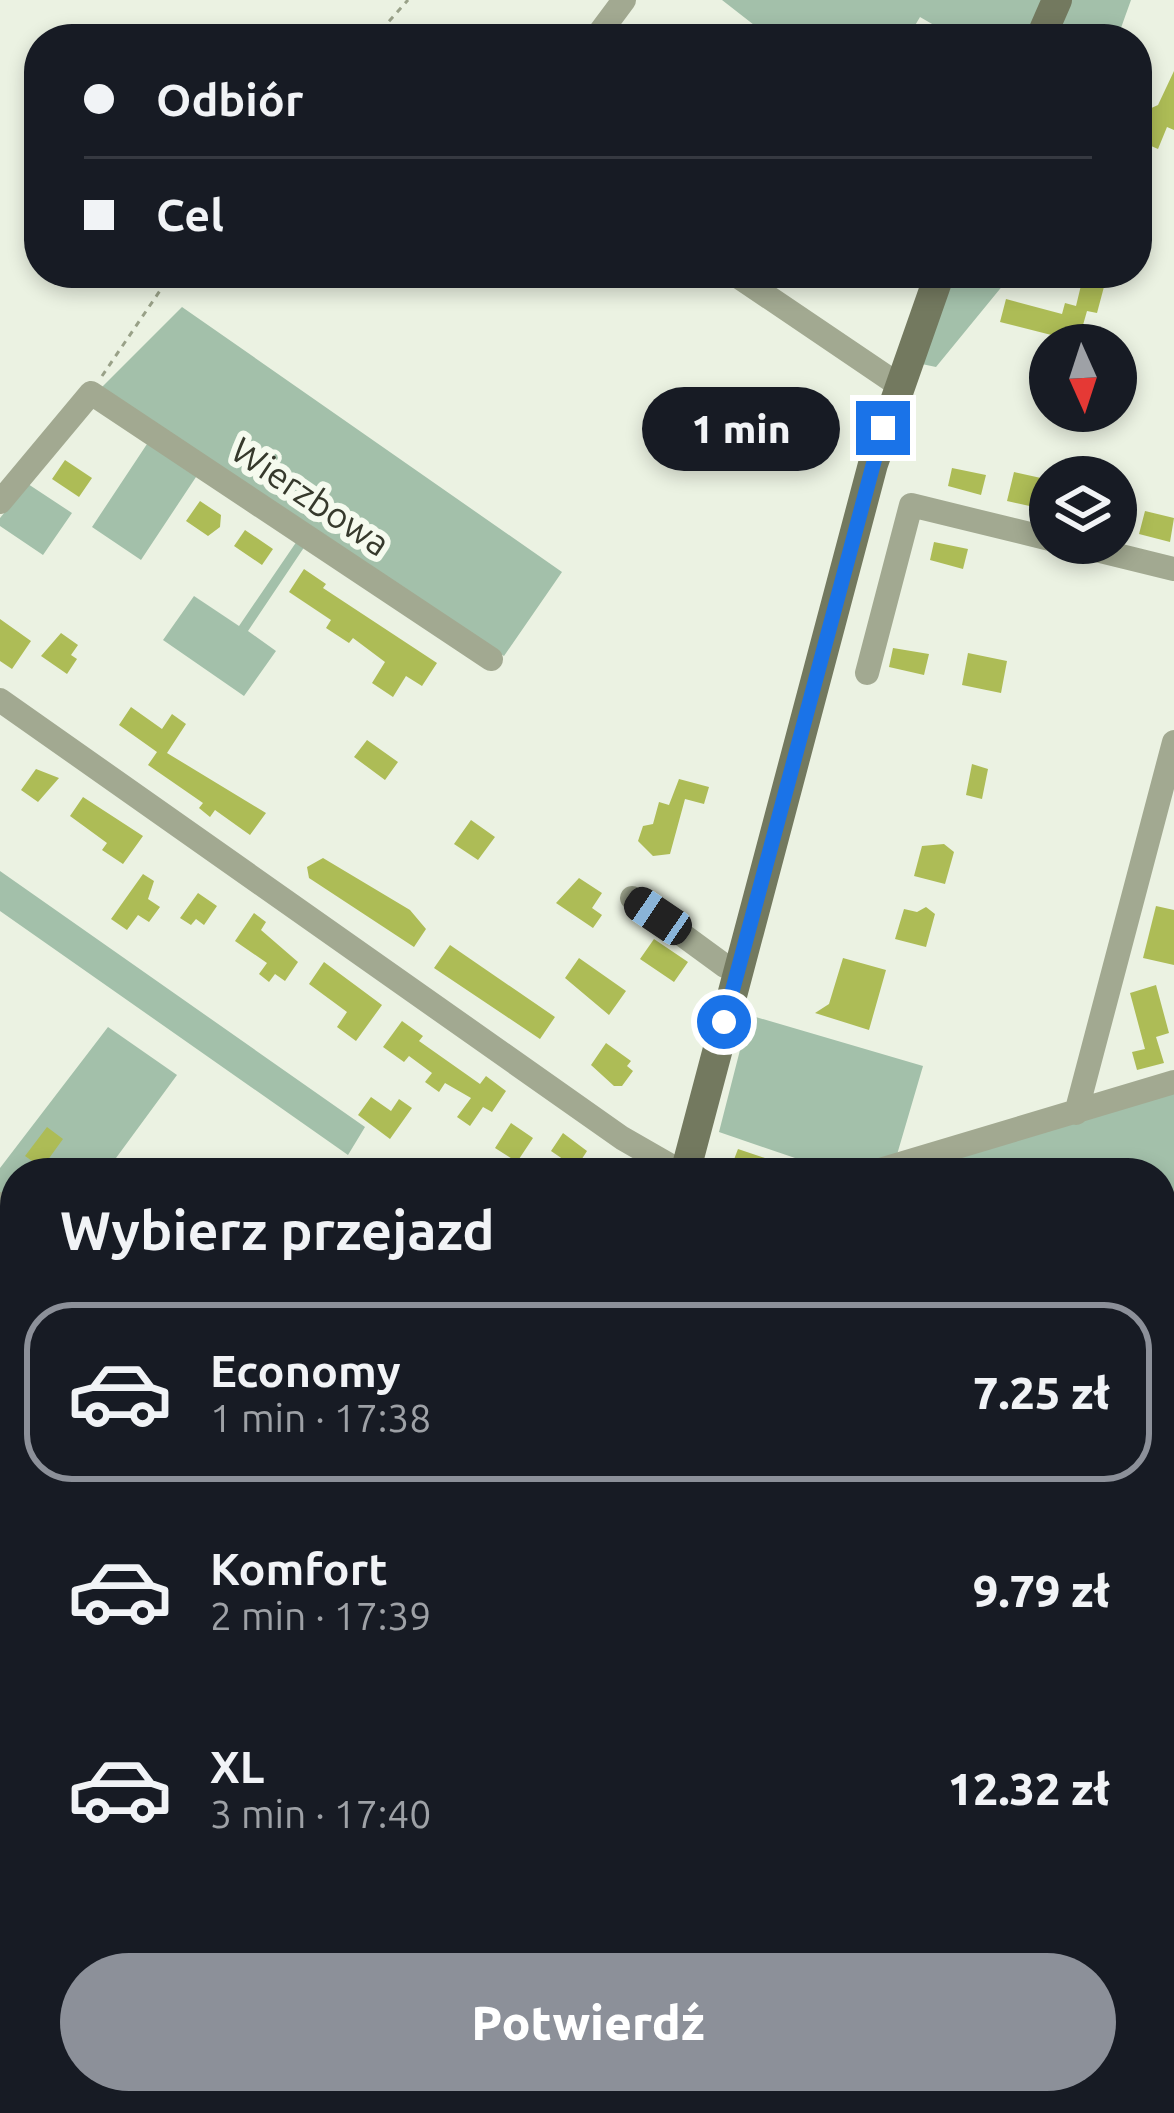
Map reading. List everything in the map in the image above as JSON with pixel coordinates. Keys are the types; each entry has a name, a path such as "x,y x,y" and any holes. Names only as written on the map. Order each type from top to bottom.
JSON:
{"main road":[{"path":"688,1158 897,384 934,288"}],"street":[{"path":"755,288 897,384"},
{"path":"0,502 91,393"},
{"name":"Wierzbowa","path":"91,393 491,659"},
{"path":"867,673 911,505 1029,533"},
{"path":"1137,560 1174,569"},
{"path":"0,700 622,1138 657,1158"},
{"path":"1076,1112 1172,754"},
{"path":"632,898 725,966 739,969"},
{"path":"921,1158 1174,1082"}],"path":[{"path":"386,24 408,0"},
{"path":"91,393 162,288"}],"green space":[{"path":"722,0 1131,0 1122,24 932,24 920,17 916,24 753,24"},
{"path":"950,288 1001,288 936,367 917,363"},
{"path":"182,307 562,572 504,656 99,390"},
{"path":"149,441 198,474 141,560 92,527"},
{"path":"28,484 72,513 43,555 0,526 0,518"},
{"path":"297,541 305,546 248,631 276,651 244,696 163,640 194,596 239,626"},
{"path":"0,871 365,1127 348,1155 0,911"},
{"path":"749,1015 923,1066 896,1158 795,1158 719,1132"},
{"path":"108,1027 177,1075 116,1158 8,1158"},
{"path":"1174,1092 1174,1158 949,1158"}],"building":[{"path":"1174,71 1174,130 1167,127 1158,149 1152,146 1152,108 1158,105"},
{"path":"1080,288 1104,288 1097,313 1087,311 1083,324 1029,324 1029,329 1000,322 1006,299 1062,314 1065,303 1076,306"},
{"path":"65,460 92,478 79,497 52,479"},
{"path":"952,468 986,475 981,495 948,486"},
{"path":"1014,472 1029,475 1029,506 1007,501"},
{"path":"200,501 221,515 220,527 208,536 186,521"},
{"path":"1145,511 1174,518 1170,542 1139,534"},
{"path":"245,530 273,549 262,565 234,546"},
{"path":"934,542 968,549 963,569 930,560"},
{"path":"304,569 326,584 323,588 437,663 422,686 406,676 393,697 372,683 385,662 353,638 349,643 326,628 331,620 289,592"},
{"path":"0,619 31,641 12,669 0,661"},
{"path":"61,633 78,645 71,655 77,659 67,674 41,656"},
{"path":"893,648 929,654 924,675 889,667"},
{"path":"968,653 1007,661 1001,693 962,685"},
{"path":"131,707 162,729 172,714 186,724 167,753 266,813 250,835 215,810 210,817 199,808 203,803 148,765 157,752 119,725"},
{"path":"367,740 398,762 385,780 354,757"},
{"path":"972,764 988,769 982,799 966,795"},
{"path":"36,769 59,778 38,802 21,790"},
{"path":"679,779 709,787 704,804 685,799 670,854 653,856 638,841 643,826 653,824 659,802 669,805"},
{"path":"83,797 143,836 123,864 102,850 107,843 70,816"},
{"path":"471,820 495,837 478,860 454,844"},
{"path":"944,844 954,852 945,884 914,876 922,846"},
{"path":"323,858 410,910 426,929 414,947 309,878 307,867"},
{"path":"143,874 154,881 148,899 160,907 149,922 138,915 127,930 111,919"},
{"path":"579,878 602,893 592,908 602,915 593,928 556,903"},
{"path":"198,893 217,906 204,925 196,919 191,925 180,918"},
{"path":"1156,906 1174,910 1174,965 1143,958"},
{"path":"926,907 935,914 926,947 895,939 904,909 917,912"},
{"path":"254,913 266,922 261,930 298,962 285,981 275,974 269,982 259,974 267,963 235,941"},
{"path":"654,939 688,962 674,982 640,959"},
{"path":"450,945 555,1017 540,1039 434,968"},
{"path":"579,958 626,991 609,1015 565,978"},
{"path":"843,958 886,970 869,1030 815,1013 829,1004"},
{"path":"324,962 382,1005 356,1041 337,1027 347,1012 309,984"},
{"path":"1156,985 1169,1033 1156,1037 1164,1063 1137,1070 1132,1052 1145,1049 1130,993"},
{"path":"402,1021 423,1036 419,1041 480,1084 486,1076 506,1091 492,1112 483,1107 470,1126 457,1117 471,1098 445,1083 439,1092 425,1082 432,1073 409,1056 404,1062 383,1047"},
{"path":"606,1043 631,1061 627,1066 633,1071 622,1086 614,1086 591,1065"},
{"path":"371,1097 391,1111 399,1099 412,1108 390,1139 358,1115"},
{"path":"511,1123 533,1138 520,1158 495,1148"},
{"path":"47,1127 63,1139 49,1158 25,1156"},
{"path":"563,1133 587,1151 582,1158 561,1158 551,1151"},
{"path":"738,1149 765,1158 735,1158"}],"route":[{"path":"724,1022 883,428"}]}
